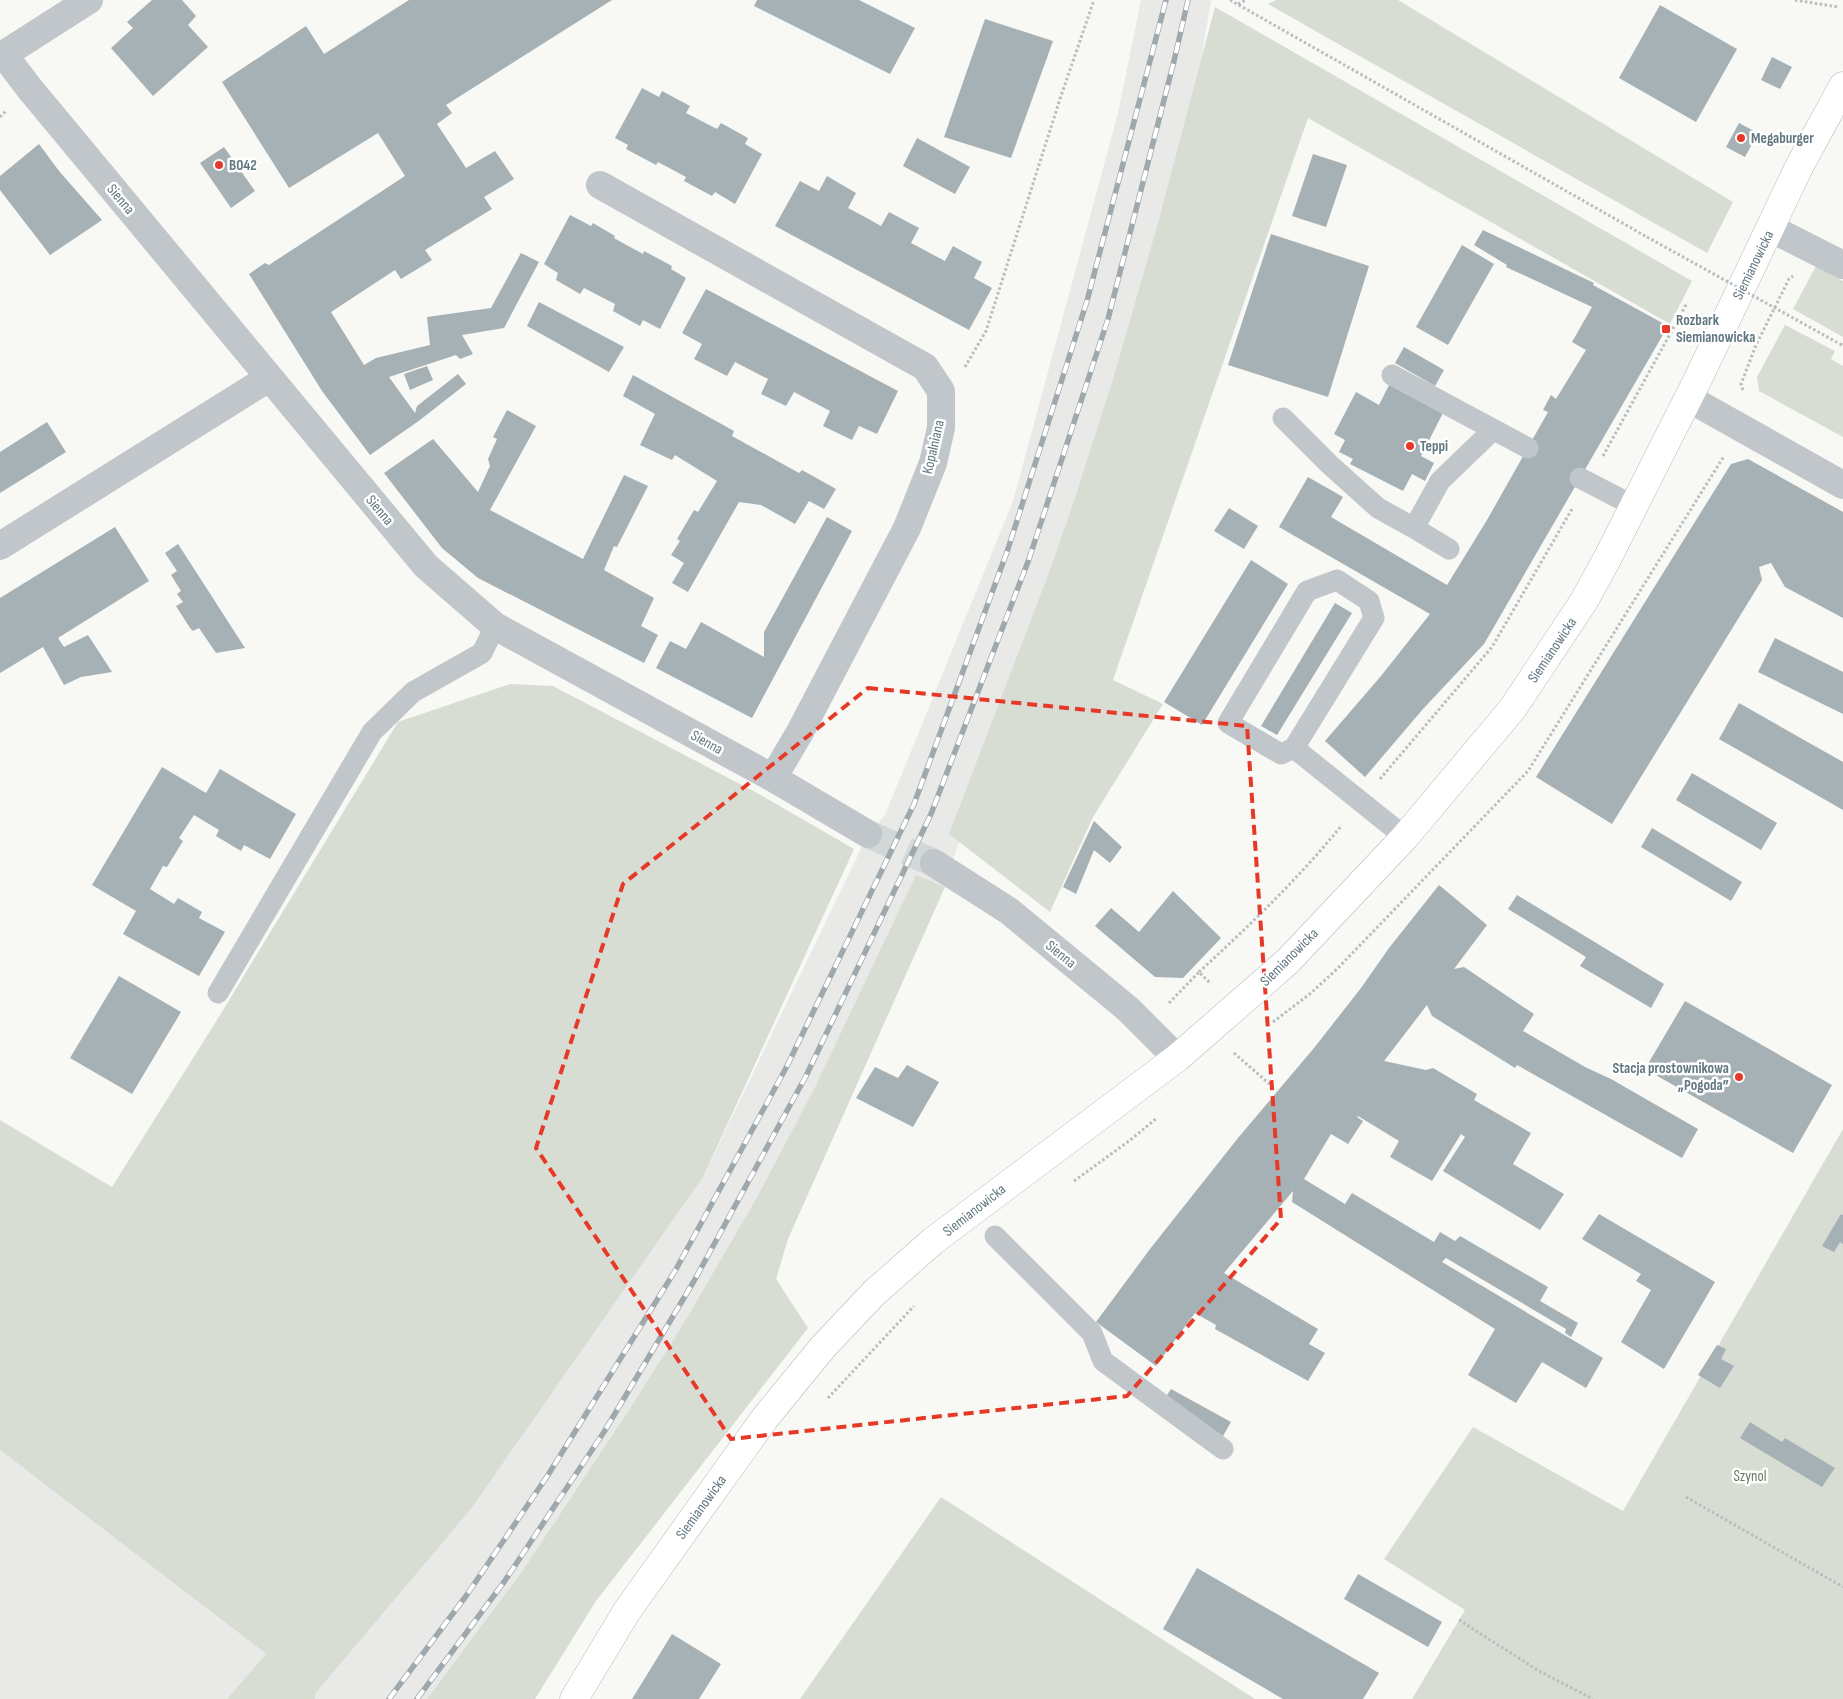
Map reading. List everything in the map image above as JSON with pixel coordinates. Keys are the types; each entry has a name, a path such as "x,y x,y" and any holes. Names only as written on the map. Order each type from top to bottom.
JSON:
{"main road":[{"name":"Siemianowicka","path":"574,1699 627,1611 704,1502 765,1418 829,1340 874,1293 933,1241 1177,1058 1234,1010 1286,962 1405,837 1512,708 1584,601 1688,398 1799,167 1843,86"}],"street":[{"path":"2,56 90,0"},
{"name":"Sienna","path":"2,56 426,566 495,626 773,778 868,834"},
{"path":"600,185 925,367 941,391"},
{"path":"1770,228 1843,265"},
{"path":"0,546 269,378"},
{"name":"Kopalniana","path":"773,778 800,732 907,528 933,462 941,428 941,391"},
{"path":"1688,398 1843,486"},
{"name":"Sienna","path":"934,863 1009,911 1128,1009 1177,1058"}],"lane":[{"path":"1392,375 1528,448"},
{"path":"1283,418 1329,464 1378,508 1449,549"},
{"path":"1414,528 1440,481 1493,430"},
{"path":"1584,480 1634,506"},
{"path":"1337,580 1369,601 1374,618 1294,748 1281,754 1228,724 1308,591 1337,580"},
{"path":"218,993 372,732 413,692 482,653 495,626"},
{"path":"1294,748 1405,837"},
{"path":"995,1236 1092,1333 1103,1362 1224,1449"}],"path":[{"path":"941,391 961,374 986,331 1060,99 1094,0"},
{"path":"1230,0 1647,237 1841,344"},
{"path":"1238,4 1246,0"},
{"path":"1794,0 1838,7"},
{"path":"1163,1001 1169,1003 1261,914 1313,860 1492,647 1584,480 1632,406 1687,303"},
{"path":"1199,972 1234,1010"},
{"path":"1226,1058 1233,1052 1273,1087"},
{"path":"1068,1185 1164,1113"},
{"path":"822,1404 919,1300"},
{"path":"1686,1497 1843,1587"},
{"path":"1459,1620 1539,1671 1593,1699"}],"highlighted area":[{"path":"868,688 1247,726 1281,1219 1127,1396 731,1439 536,1148 623,884"}],"shaded area":[{"path":"1141,0 1211,0 1179,196 1088,514 929,920 816,1085 756,1199 682,1326 634,1402 523,1570 427,1699 315,1699 315,1694 471,1509 703,1177 868,834 885,815 1013,501 1118,113"},
{"path":"0,1450 267,1655 227,1699 0,1699"}],"green space":[{"path":"1276,0 1398,0 1733,202 1707,253 1268,4"},
{"path":"1215,7 1692,281 1670,324 1308,118 1113,680 1163,704 1093,817 1050,912 949,834 1050,570 1074,501 1114,376 1158,223"},
{"path":"1816,266 1843,281 1843,337 1793,309"},
{"path":"1785,325 1835,351 1831,359 1843,366 1843,437 1759,391 1757,377"},
{"path":"510,684 553,686 759,794 854,849 703,1177 471,1509 315,1694 315,1699 227,1699 266,1654 0,1450 0,1120 112,1187 217,1020 398,722"},
{"path":"916,875 945,887 788,1239 776,1279 808,1328 596,1601 535,1699 427,1699 523,1570 682,1326 756,1199 816,1085"},
{"name":"Szynol","path":"1843,1129 1843,1699 1412,1699 1465,1610 1384,1559 1473,1427 1623,1511"},
{"path":"941,1497 1255,1699 800,1699"}],"building":[{"path":"152,0 182,0 196,16 188,25 208,47 153,96 111,48 133,28 127,22"},
{"path":"409,0 612,0 446,105 452,113 437,124 466,168 495,151 514,179 484,197 492,209 425,250 432,260 401,279 395,270 331,312 364,365 376,358 430,345 427,317 491,308 521,253 539,262 504,328 462,335 473,354 460,359 456,355 389,377 415,413 417,406 458,374 466,384 420,420 370,455 322,391 249,274 265,263 269,265 405,176 378,133 289,188 222,82 306,26 324,54"},
{"path":"757,0 859,0 915,28 890,74 754,6"},
{"path":"1660,5 1737,49 1696,122 1619,78"},
{"path":"985,19 1053,41 1011,158 944,137"},
{"path":"1772,57 1792,67 1780,89 1761,80"},
{"path":"642,88 659,97 662,91 690,106 686,113 717,129 721,123 748,138 745,144 762,154 735,204 715,192 712,196 684,181 686,177 658,162 656,165 626,149 628,145 615,138"},
{"path":"1739,123 1758,133 1745,157 1726,147"},
{"path":"917,138 970,167 955,194 903,166"},
{"path":"39,144 59,171 102,220 50,255 0,190 0,176"},
{"path":"224,147 255,191 231,208 200,163"},
{"path":"1313,154 1347,165 1326,227 1292,216"},
{"path":"827,176 856,193 848,208 881,226 889,212 919,228 911,243 945,261 953,246 982,262 974,278 992,288 969,330 775,226 800,181 819,191"},
{"path":"570,215 591,226 593,223 630,247 643,254 644,251 672,266 671,269 686,278 660,329 643,320 640,326 613,311 615,304 584,288 580,294 556,280 558,273 544,264"},
{"path":"1483,230 1594,283 1593,285 1668,326 1484,644 1423,709 1365,777 1325,741 1381,676 1430,614 1279,527 1308,477 1343,497 1331,517 1447,585 1487,520 1548,412 1543,410 1551,395 1556,399 1586,350 1572,342 1592,307 1506,267 1507,265 1474,245"},
{"path":"1271,234 1369,266 1328,397 1228,365"},
{"path":"1462,245 1494,264 1448,345 1416,327"},
{"path":"706,289 898,391 877,434 859,426 852,440 823,426 830,411 794,392 786,406 761,394 768,379 735,362 727,376 694,359 702,344 682,333"},
{"path":"539,302 624,347 609,372 527,326"},
{"path":"1404,347 1444,370 1435,386 1395,363"},
{"path":"427,366 433,380 410,390 404,374"},
{"path":"633,375 734,431 732,436 799,473 802,470 836,489 824,509 809,501 795,524 761,505 739,502 688,592 672,583 684,563 671,555 680,541 677,539 694,510 698,512 717,481 675,455 672,460 640,445 655,414 623,396"},
{"path":"1389,385 1443,413 1421,456 1434,463 1425,481 1412,474 1403,491 1350,464 1353,459 1339,452 1345,440 1334,434 1356,392 1379,405"},
{"path":"507,410 536,426 490,510 583,559 624,475 648,486 617,547 614,546 604,570 654,598 641,626 658,635 644,663 478,578 442,548 384,473 433,439 478,492 490,466 488,459 497,439 493,437"},
{"path":"47,422 66,452 0,493 0,452"},
{"path":"1748,459 1843,512 1843,618 1785,587 1771,563 1759,567 1762,580 1612,824 1536,777 1731,464"},
{"path":"1229,508 1258,526 1244,549 1214,531"},
{"path":"827,517 852,531 752,718 656,668 670,641 686,649 701,622 764,657 764,632"},
{"path":"115,527 149,581 58,638 64,647 88,635 112,672 81,677 64,685 43,647 0,673 0,598"},
{"path":"178,544 245,648 216,653 199,628 193,631 190,628 176,606 183,602 177,594 181,591 171,575 177,571 165,553"},
{"path":"1251,560 1288,584 1202,725 1164,702"},
{"path":"1335,603 1352,613 1277,735 1261,726"},
{"path":"1775,638 1843,672 1843,714 1758,672"},
{"path":"1739,703 1843,762 1843,810 1719,739"},
{"path":"162,767 206,793 220,769 296,814 270,859 244,845 241,851 216,836 219,830 194,815 179,838 183,841 167,867 163,866 150,889 174,904 178,898 202,912 199,918 225,932 199,976 123,934 136,911 92,885"},
{"path":"1692,773 1777,823 1761,850 1676,800"},
{"path":"1094,821 1122,847 1110,863 1094,850 1076,894 1063,887"},
{"path":"1652,828 1742,882 1731,901 1641,847"},
{"path":"1439,885 1487,925 1454,969 1464,967 1534,1014 1523,1031 1698,1129 1682,1158 1517,1065 1515,1068 1432,1016 1427,1005 1384,1061 1426,1070 1433,1068 1477,1094 1474,1100 1531,1133 1513,1164 1564,1194 1540,1230 1443,1171 1465,1137 1461,1134 1432,1181 1390,1157 1399,1141 1358,1116 1363,1121 1348,1144 1331,1134 1304,1179 1345,1204 1352,1193 1434,1242 1440,1232 1455,1241 1460,1236 1548,1287 1540,1301 1578,1323 1571,1337 1565,1333 1566,1329 1446,1258 1442,1262 1603,1358 1586,1388 1542,1362 1516,1403 1468,1375 1495,1329 1292,1202 1293,1191 1224,1273 1318,1329 1309,1344 1325,1353 1308,1381 1215,1329 1216,1325 1195,1313 1156,1366 1096,1322 1150,1249 1238,1138 1314,1048"},
{"path":"1173,891 1221,938 1183,978 1155,977 1095,926 1111,908 1139,932"},
{"path":"1517,895 1664,984 1651,1008 1580,966 1586,957 1508,909"},
{"path":"119,976 181,1012 132,1094 70,1058"},
{"name":"Stacja prostownikowa „Pogoda”","path":"1685,1001 1832,1085 1793,1153 1645,1069"},
{"path":"907,1065 939,1082 913,1127 856,1098 875,1067 898,1078"},
{"path":"1599,1214 1715,1282 1664,1369 1621,1342 1651,1290 1636,1281 1641,1274 1582,1239"},
{"path":"1841,1214 1843,1215 1843,1244 1840,1242 1834,1252 1822,1246"},
{"path":"1717,1345 1726,1349 1721,1359 1734,1366 1720,1388 1698,1375"},
{"path":"1171,1389 1231,1422 1223,1436 1164,1400"},
{"path":"1750,1422 1782,1442 1785,1438 1835,1468 1822,1487 1740,1438"},
{"path":"1197,1568 1379,1673 1363,1699 1283,1699 1163,1629"},
{"path":"1358,1574 1442,1622 1428,1647 1344,1599"},
{"path":"672,1634 721,1664 699,1699 632,1699"}],"tunnel":[{"path":"868,834 934,863"}],"railway":[{"path":"389,1699 466,1596 548,1475 675,1271 786,1068 914,804 1007,552 1087,301 1166,0"},
{"path":"417,1699 504,1582 604,1432 694,1281 806,1076 931,814 1029,559 1108,319 1188,0"}],"place":[{"name":"Megaburger","path":"1741,138"},
{"name":"B042","path":"219,165"},
{"name":"Rozbark Siemianowicka","path":"1666,329"},
{"name":"Teppi","path":"1410,446"},
{"name":"Stacja prostownikowa „Pogoda”","path":"1739,1077"}]}
